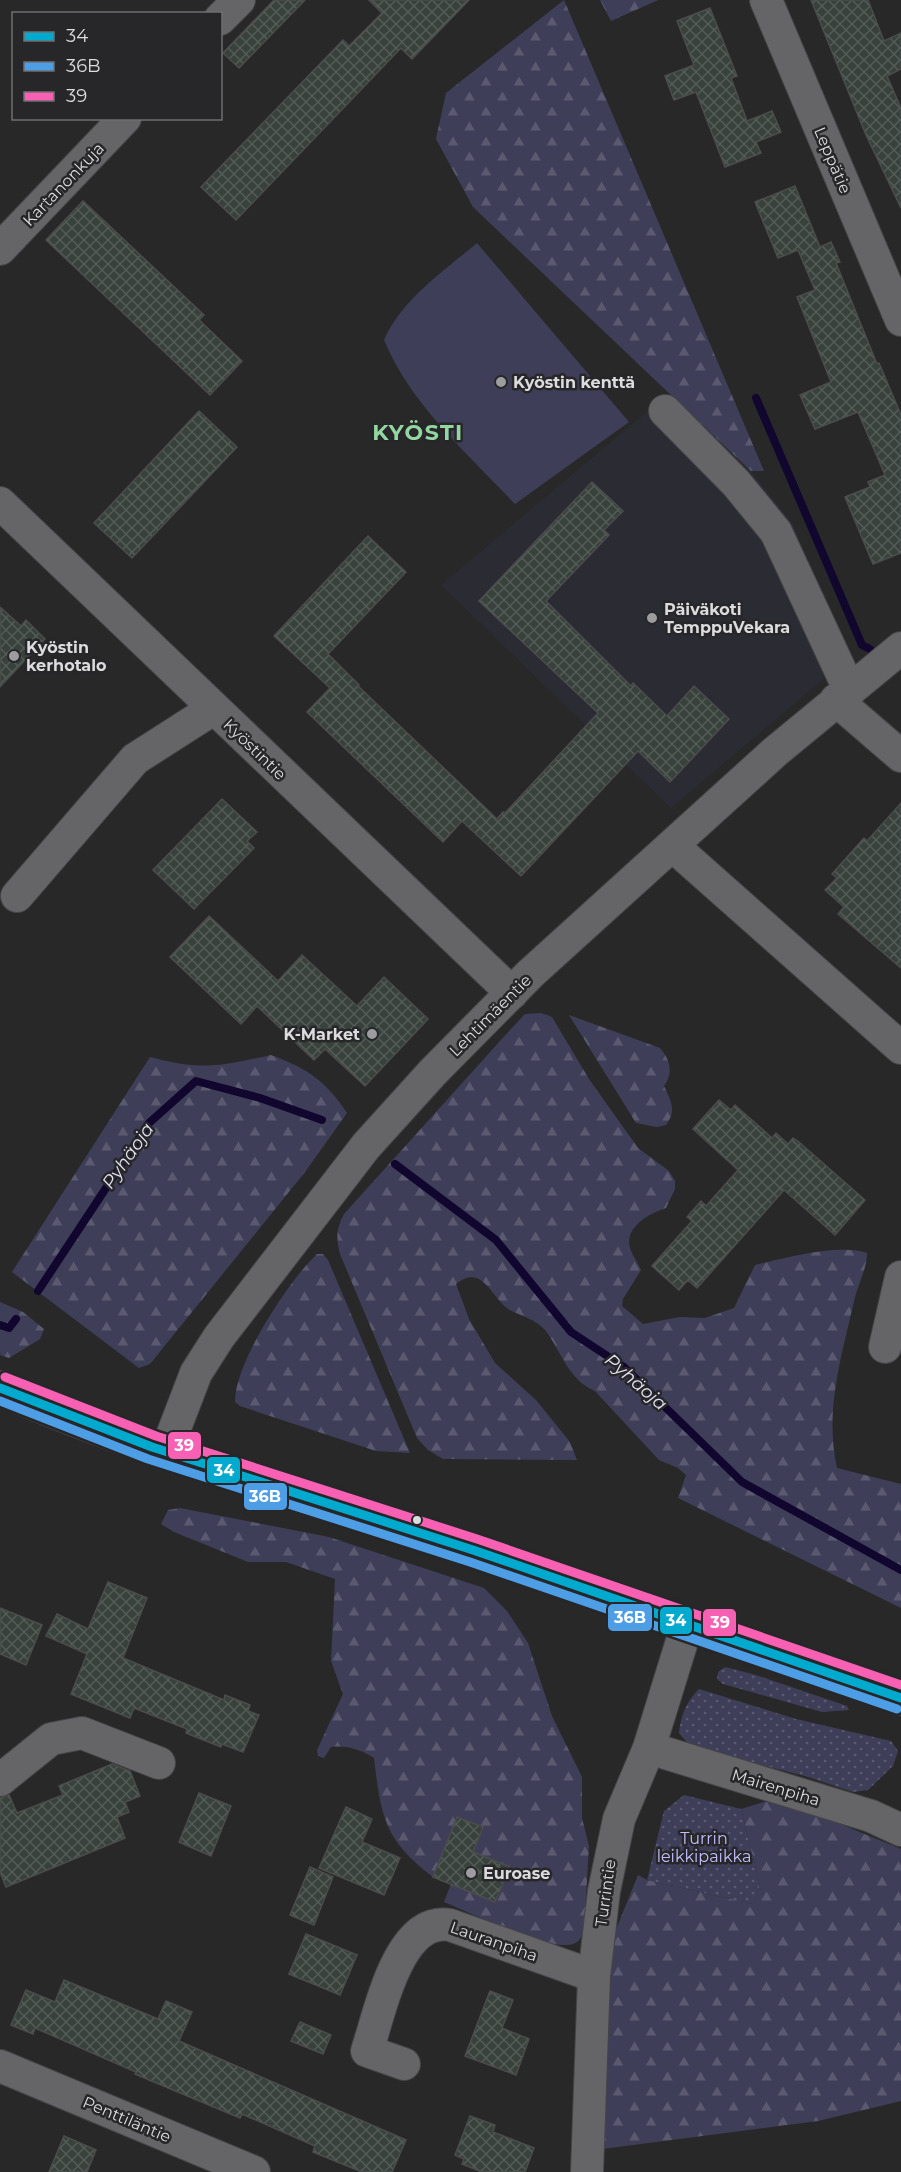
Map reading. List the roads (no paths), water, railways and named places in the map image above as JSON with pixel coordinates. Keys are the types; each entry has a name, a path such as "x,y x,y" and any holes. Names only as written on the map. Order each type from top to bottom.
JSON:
{"main road":[{"path":"0,1388 56,1413 165,1454 412,1530 901,1698"}],"street":[{"path":"222,17 239,0"},
{"name":"Leppätie","path":"766,0 901,320"},
{"name":"Kartanonkuja","path":"0,249 123,120"},
{"path":"665,411 736,483 776,532 842,695 901,756"},
{"name":"Kyöstintie","path":"0,503 512,993"},
{"name":"Lehtimäentie","path":"165,1454 196,1373 243,1304 366,1146 433,1072 512,993 673,846 842,695 901,648"},
{"path":"17,896 135,759 213,709"},
{"path":"673,846 901,1048"},
{"path":"885,1347 901,1277"},
{"name":"Turrintie","path":"587,2172 594,1976 604,1891 615,1834 649,1748 687,1625"},
{"path":"0,1780 51,1739 82,1733 159,1763"},
{"name":"Mairenpiha","path":"649,1748 871,1816 901,1830"},
{"name":"Lauranpiha","path":"404,2064 367,2051 399,1960 408,1943 425,1928 441,1924 450,1925 594,1976"},
{"name":"Penttiläntie","path":"0,2066 254,2172"}],"waterway":[{"path":"756,398 862,645 870,649"},
{"name":"Pyhäoja","path":"38,1291 149,1123 196,1081 260,1098 322,1120"},
{"name":"Pyhäoja","path":"395,1164 496,1240 571,1332 624,1367 742,1482 901,1570"},
{"name":"Pyhäoja","path":"0,1325 9,1328 16,1319"}],"place":[{"name":"Kyöstin kenttä","path":"501,382"},
{"name":"Päiväkoti TemppuVekara","path":"652,618"},
{"name":"Kyöstin kerhotalo","path":"14,656"},
{"name":"K-Market","path":"372,1034"},
{"name":"Euroase","path":"471,1873"}],"district":[{"name":"KYÖSTI","path":"418,432"}],"park label":[{"name":"Turrin leikkipaikka","path":"704,1847"}]}
